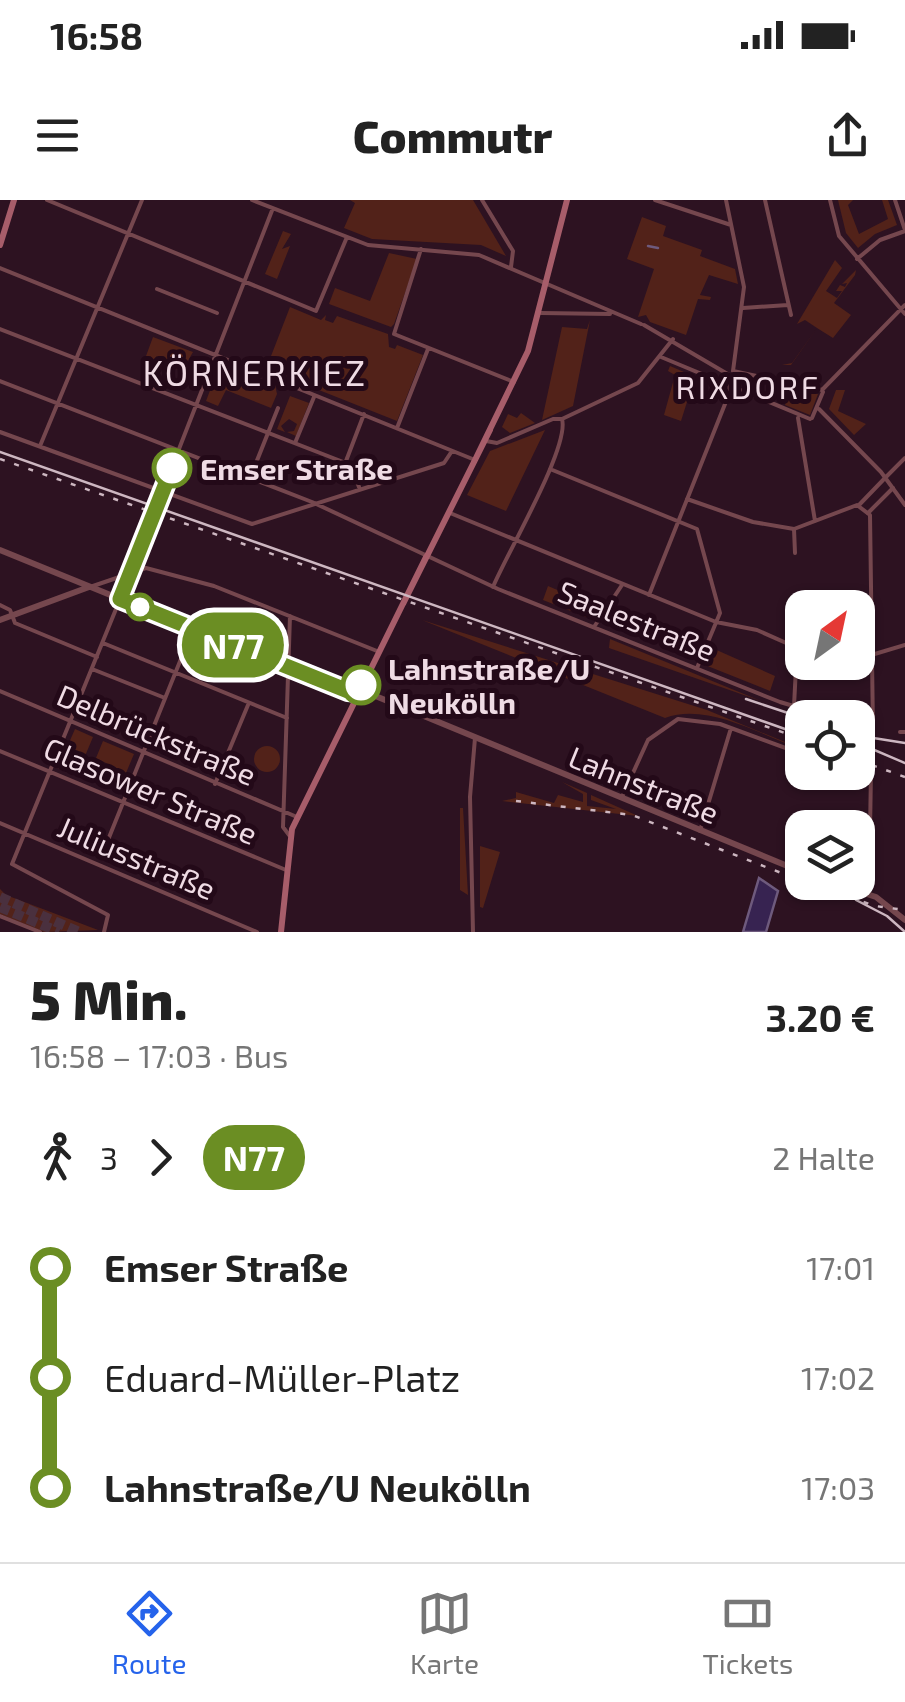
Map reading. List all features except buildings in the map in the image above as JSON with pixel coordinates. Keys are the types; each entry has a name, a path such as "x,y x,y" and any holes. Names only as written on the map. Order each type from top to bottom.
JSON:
{"main road":[{"path":"0,245 2,228 14,200"},
{"path":"281,932 286,857 297,817 402,605 404,592 514,382 541,311 567,200"},
{"path":"474,460 490,428"}],"street":[{"path":"47,200 314,310 318,310 347,237"},
{"path":"40,446 142,200"},
{"path":"252,200 372,246 475,254 610,314 643,324 734,375 822,390"},
{"path":"482,200 512,250 511,267"},
{"path":"655,200 732,226"},
{"path":"649,595 734,375 744,287 726,200"},
{"path":"765,200 791,315"},
{"path":"660,359 811,419 819,409 822,390 904,310 838,234 830,200"},
{"path":"857,259 880,240 905,230 896,200"},
{"path":"104,932 108,917 13,867 273,208"},
{"path":"420,249 394,332 514,382"},
{"path":"0,268 474,460"},
{"path":"157,288 217,313"},
{"path":"741,308 788,305"},
{"path":"541,311 610,314"},
{"path":"0,328 345,463 354,468 360,488"},
{"path":"486,441 497,442 553,418 562,419 635,386 672,339"},
{"path":"397,428 428,349"},
{"path":"0,381 314,503 426,556"},
{"path":"295,443 315,395"},
{"path":"250,478 278,408"},
{"path":"819,409 885,478 905,505"},
{"path":"345,463 364,414"},
{"path":"798,416 815,521"},
{"path":"494,587 550,469 565,431 562,419"},
{"path":"0,432 252,524 444,463 452,450"},
{"path":"687,499 753,522 794,528 858,504 905,458"},
{"path":"550,469 698,531 720,611 698,668"},
{"path":"871,590 868,512 893,488"},
{"path":"858,504 868,512"},
{"path":"448,514 716,622 757,630 785,642"},
{"path":"794,528 795,553"},
{"name":"Lahnstraße","path":"0,550 785,865"},
{"name":"Saalestraße","path":"426,556 494,587 785,702"},
{"path":"0,605 0,620 146,568 214,586 378,651"},
{"path":"594,627 622,584"},
{"path":"0,605 22,626 97,656"},
{"path":"22,612 22,626"},
{"path":"290,616 284,812 284,826 290,836"},
{"path":"290,628 300,620"},
{"path":"108,840 193,629"},
{"path":"102,644 287,718"},
{"path":"875,654 905,645"},
{"path":"92,669 164,698"},
{"name":"Delbrückstraße","path":"0,691 297,817"},
{"path":"215,784 249,703"},
{"path":"621,800 646,742 657,731 681,719 731,728 785,748"},
{"path":"700,831 731,728"},
{"path":"473,932 470,792 475,738"},
{"name":"Glasower Straße","path":"0,750 286,870"},
{"name":"Juliusstraße","path":"0,823 257,932"},
{"path":"875,898 905,920"},
{"path":"0,916 40,932"},
{"path":"238,932 242,925"}],"shaded area":[{"path":"350,200 473,200 506,256 481,245 372,239 344,228 355,203"},
{"path":"838,200 853,200 848,205 859,234 888,219 882,200 888,200 897,225 875,234 858,248 846,233"},
{"path":"642,217 666,226 663,236 702,250 700,256 735,269 738,284 709,275 700,295 711,297 710,300 698,299 686,335 650,322 646,315 638,317 654,269 627,259"},
{"path":"283,231 291,234 282,249 290,246 277,279 265,274"},
{"path":"389,253 417,259 391,327 329,304 335,288 370,301"},
{"path":"835,260 842,268 826,291 837,298 842,291 836,291 840,285 845,287 847,283 842,284 856,270 855,275 834,303 851,315 833,338 805,320 797,324"},
{"path":"290,307 321,320 326,315 325,320 333,323 337,316 388,334 389,347 395,349 397,345 423,355 397,421 266,369"},
{"path":"590,320 573,406 542,420 562,327 587,329"},
{"path":"153,337 193,352 182,371 146,356"},
{"path":"220,364 275,385 277,394 271,408 226,390 218,406 206,401"},
{"path":"670,366 691,375 693,383 681,421 664,415 675,375 668,371"},
{"path":"790,388 818,394 810,415 785,405"},
{"path":"836,390 845,390 838,411 866,424 854,435 829,409"},
{"path":"290,396 309,403 296,436 287,432 294,431 297,424 289,419 281,426 285,432 277,429"},
{"path":"521,413 535,423 510,433 502,427 508,414 517,418"},
{"path":"545,430 506,511 467,495 490,451"},
{"path":"548,586 600,607 591,619 543,600"},
{"path":"422,620 707,710 785,742 717,717 682,714 665,718"},
{"path":"610,639 761,701 609,648"},
{"path":"712,648 775,676 770,691 705,665"},
{"path":"75,729 93,737 80,768 76,767 77,776 58,768"},
{"path":"103,741 134,754 126,773 96,758"},
{"path":"267,746 276,750 280,759 276,768 267,772 258,768 254,759 258,750"},
{"path":"562,782 587,793 587,806 616,809 591,800 591,795 638,816 502,801 516,798 516,792 554,803 558,795 583,802 583,794"},
{"path":"463,808 468,895 460,890"},
{"path":"480,846 500,852 483,908 480,907"},
{"path":"759,878 778,891 766,932 743,932"},
{"path":"0,889 6,895 98,930 44,932 0,914"}],"waterway":[{"path":"648,246 658,248"}],"tunnel":[{"path":"0,897 79,932"},
{"path":"0,907 59,932"}],"tram line":[{"path":"0,452 785,729"},
{"path":"746,699 785,712"},
{"path":"875,738 905,743"},
{"path":"875,750 905,763"},
{"path":"856,900 887,916 905,932"}],"railway":[{"path":"0,459 785,733"},
{"path":"875,766 905,777"},
{"path":"516,801 632,815 785,874"},
{"path":"858,900 905,910"}],"bus line":[{"name":"N77","path":"172,468 120,599 348,691 358,692 361,685"}],"place":[{"name":"Emser Straße","path":"172,468"},
{"name":"Lahnstraße/U Neukölln","path":"361,685"}],"district":[{"name":"KÖRNERKIEZ","path":"255,372"},
{"name":"RIXDORF","path":"748,386"}]}
